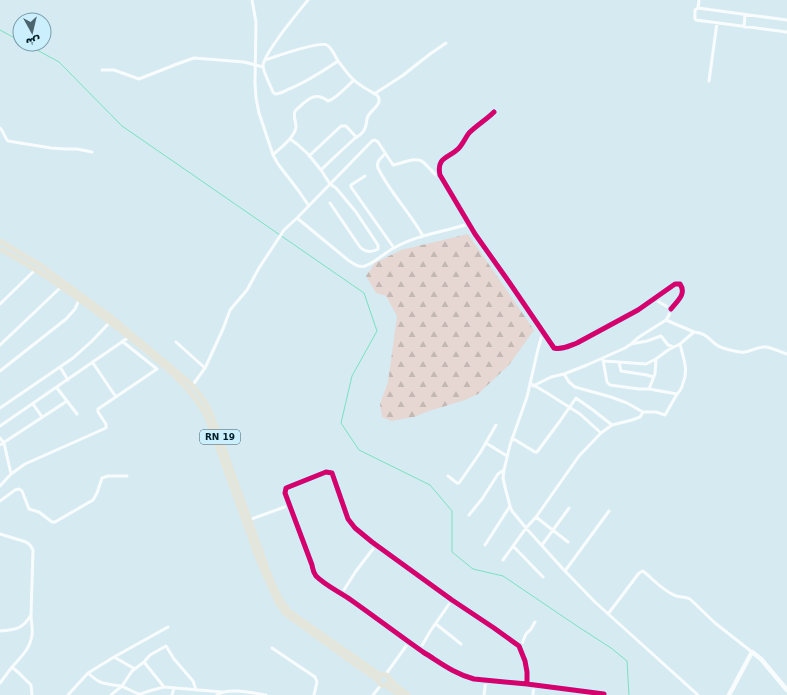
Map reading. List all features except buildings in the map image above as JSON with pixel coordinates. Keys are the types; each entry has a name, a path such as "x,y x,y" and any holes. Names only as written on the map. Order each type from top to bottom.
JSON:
{"main road":[{"name":"RN 19","path":"0,241 40,265 111,320 190,385 193,395 208,414"},
{"name":"RN 19","path":"0,249 30,266 111,320 129,337 198,391 206,403 208,414 247,521 258,558 280,607 284,612 349,660 383,677 408,695"},
{"path":"30,266 33,261"},
{"path":"36,270 39,269 40,265"},
{"path":"193,395 198,391"},
{"path":"729,695 752,652 764,663 787,690"},
{"path":"384,685 388,683 383,677 378,682 400,695"}],"street":[{"path":"252,0 256,22 256,98 264,128 273,155 278,164 309,206"},
{"path":"308,0 274,44 265,60 263,67 273,92 276,95 294,88 338,61"},
{"path":"699,0 698,8 695,10 696,20 787,32"},
{"path":"698,8 787,20"},
{"path":"744,27 745,15"},
{"path":"709,81 717,23"},
{"path":"374,94 402,76 446,43"},
{"path":"265,60 284,53 322,44 328,46 354,80 379,97 379,102 368,116 366,129 320,170"},
{"path":"102,70 114,70 138,79 194,58 244,62 263,67"},
{"path":"273,155 290,139 296,128 294,112 312,97 320,96 328,101 331,100 354,80"},
{"path":"494,112 488,119 469,133 458,149 441,161 439,170 441,178 468,224 554,348 566,348 638,310 675,284 680,284 683,290 682,295 671,309 670,315 666,320 639,337 631,344 603,360 551,377 532,385"},
{"path":"309,156 341,126 346,126 356,137"},
{"path":"0,128 4,132 8,141 51,148 77,148 92,152"},
{"path":"290,139 309,156 330,184 336,188 356,212 378,245 378,249 376,251 369,252 363,250 330,203"},
{"path":"190,385 206,368 230,310 247,290 275,242 284,230 374,140 378,142 393,165 411,160 422,161 433,173 441,178"},
{"path":"385,154 378,162 378,168 390,189 417,225 423,236"},
{"path":"365,176 350,185 394,248"},
{"path":"297,218 348,260 355,265 360,266 365,266 394,248 423,236 468,224"},
{"path":"0,304 36,270"},
{"path":"0,345 61,288"},
{"path":"654,299 671,309"},
{"path":"0,371 66,319 75,309 79,300"},
{"path":"0,408 84,349 111,320"},
{"path":"666,320 694,332 706,335 721,348 743,352 766,347 787,354"},
{"path":"543,332 538,349 532,385 512,438 504,470 505,487 512,511 565,571 595,602 698,695"},
{"path":"603,360 646,364 680,344 694,332"},
{"path":"631,344 647,341 660,336 668,344 674,347"},
{"path":"0,426 129,337"},
{"path":"0,486 11,474 25,464 106,428 106,424 98,412 98,409 157,369 123,342"},
{"path":"176,342 206,368"},
{"path":"564,374 569,382 575,387 611,397 627,403 643,412 653,412 665,415 677,394 681,390 686,378 686,369 680,344"},
{"path":"649,389 653,377 656,358"},
{"path":"603,360 608,384 677,394"},
{"path":"619,362 621,371 653,377"},
{"path":"93,363 116,397"},
{"path":"60,367 68,380"},
{"path":"532,385 580,414 601,433"},
{"path":"57,388 77,414"},
{"path":"512,438 534,452 537,452 574,398 612,425"},
{"path":"0,445 67,401"},
{"path":"33,404 42,417"},
{"path":"503,560 526,528 536,517 579,456 601,433 612,425 638,418 643,412"},
{"path":"448,476 459,483 480,453 496,425"},
{"path":"0,438 4,443 11,474"},
{"path":"486,443 507,456"},
{"path":"469,514 482,499 498,474 504,470"},
{"path":"527,684 525,660 520,648 363,536 348,519 332,473 326,472 286,488 285,493 313,571 325,584 342,593 409,642 451,670 466,676 486,680 604,694"},
{"path":"0,501 15,490 19,489 22,491 29,510 39,512 52,522 55,522 92,500 97,493 102,478 108,476 127,476"},
{"path":"247,521 290,505"},
{"path":"485,545 510,506"},
{"path":"542,545 569,508"},
{"path":"565,571 609,511"},
{"path":"536,517 568,542"},
{"path":"0,534 26,542 33,550 31,615 32,634 29,647 0,683"},
{"path":"342,593 356,571 376,545"},
{"path":"513,546 543,577"},
{"path":"608,614 639,572 643,571 654,582 674,596 688,597 714,623 752,652"},
{"path":"420,649 452,600"},
{"path":"0,632 15,630 22,627 28,622 31,615"},
{"path":"520,648 526,634 535,622"},
{"path":"436,624 461,644"},
{"path":"68,695 88,673 168,627"},
{"path":"383,677 409,642"},
{"path":"111,695 122,686 135,669 150,655 166,646 174,659 193,681 196,690"},
{"path":"272,648 315,676 317,682 314,695"},
{"path":"114,657 135,669"},
{"path":"144,662 164,687"},
{"path":"12,667 31,685 32,695"},
{"path":"88,673 102,683 122,686 139,695 164,687 266,695"},
{"path":"484,695 486,680"},
{"path":"373,695 384,685"},
{"path":"533,695 534,685"},
{"path":"172,695 174,688"},
{"path":"217,695 222,692"}],"green space":[{"path":"468,234 534,330 509,365 478,394 465,400 414,417 391,421 382,417 380,404 388,382 397,316 386,296 376,293 366,276 375,263 401,250"}],"waterway":[{"path":"0,30 12,37"},
{"path":"41,52 59,62 122,126 364,293 377,331 352,376 341,423 359,450 430,485 452,511 452,552 473,569 503,576 611,648 627,661 629,695"}],"cycle path":[{"path":"494,112 469,133 458,149 442,161 439,169 440,175 475,234 554,348 563,348 577,343 638,310 675,284 680,284 682,294 671,309"},
{"path":"527,684 525,661 519,646 452,600 355,528 348,519 332,473 326,472 286,488 285,493 316,576 423,652 453,671 474,679 604,694"}]}
